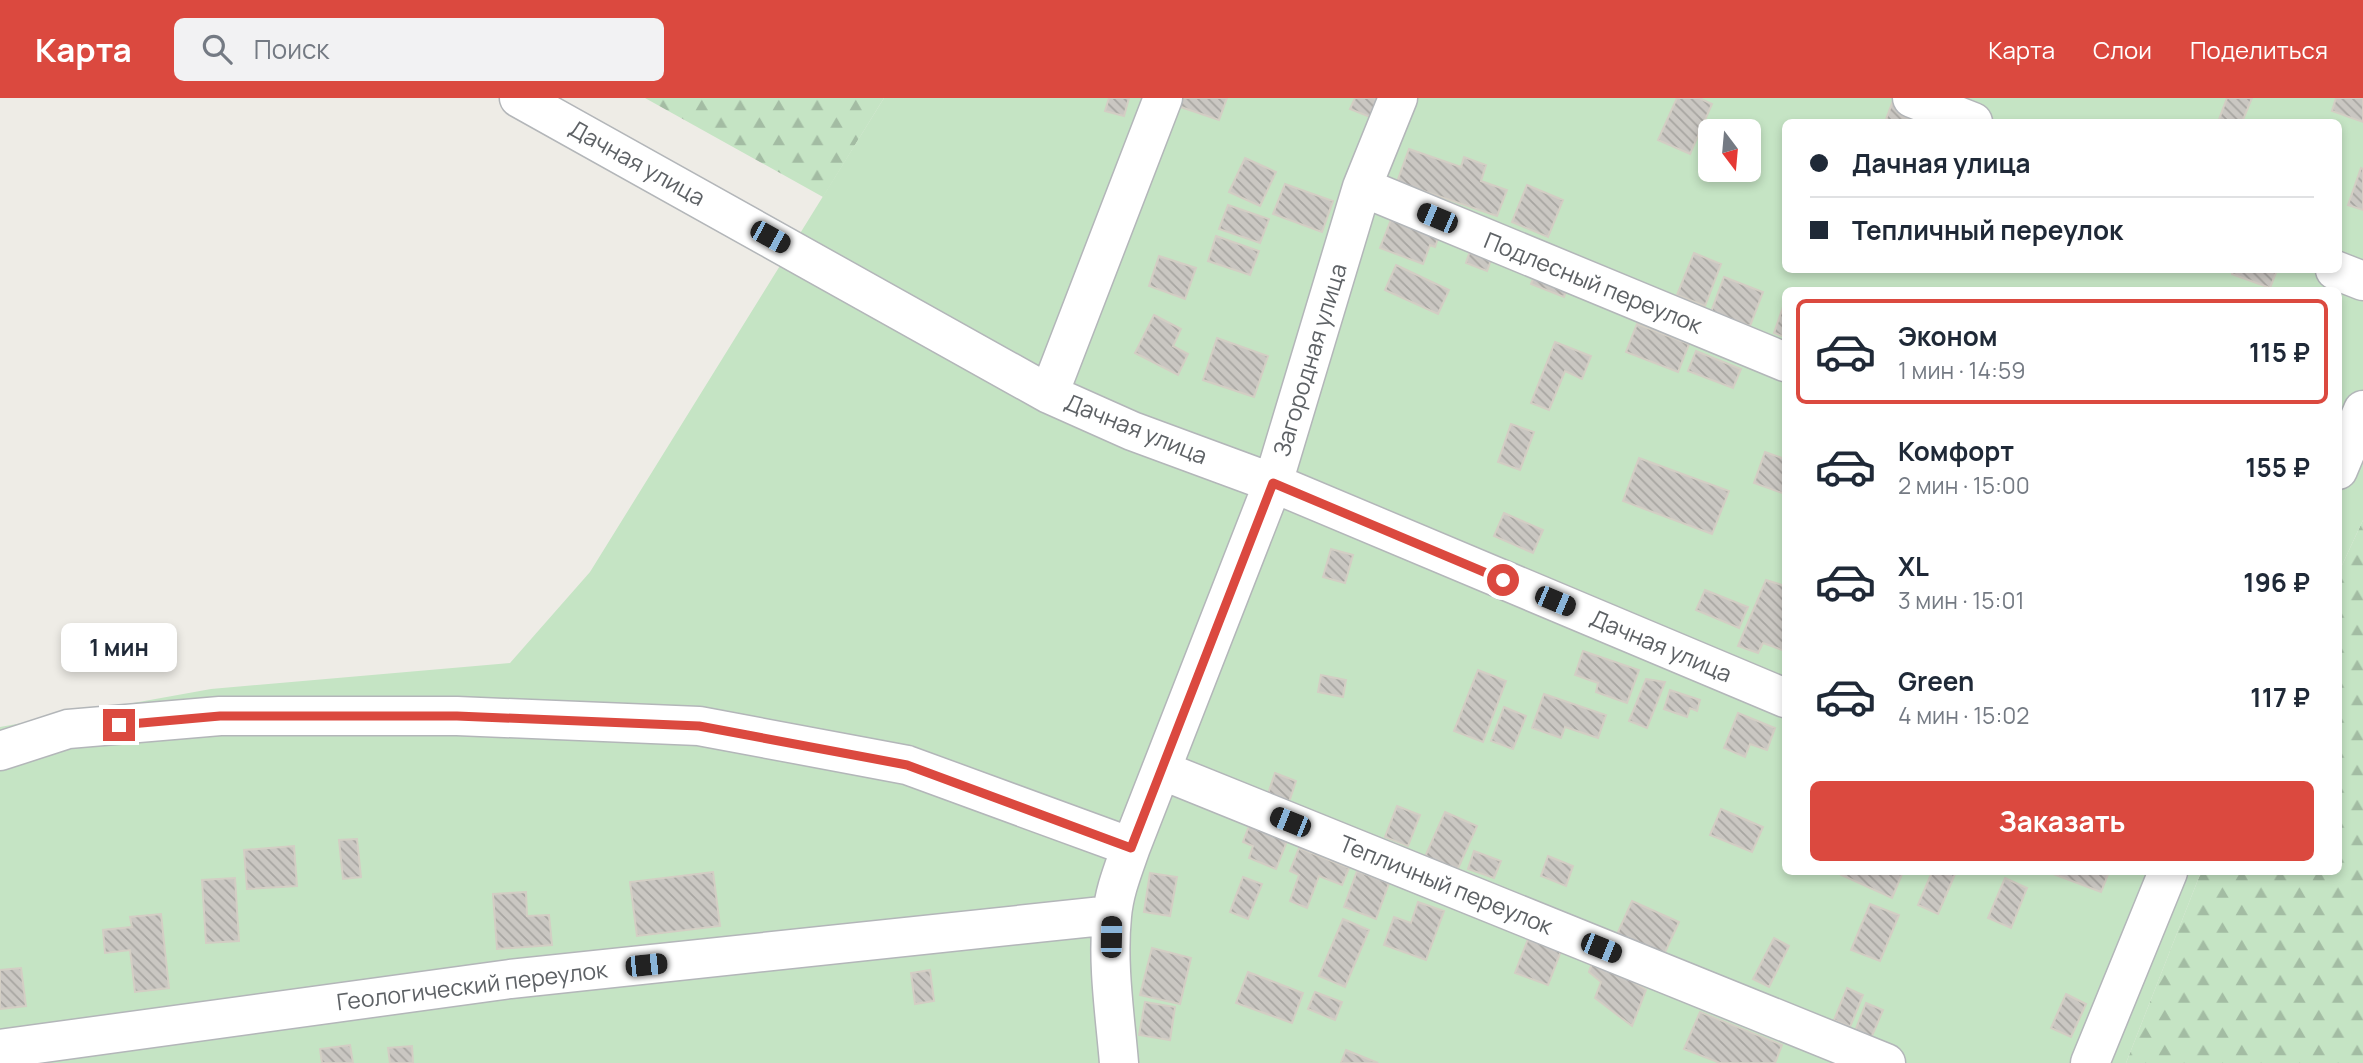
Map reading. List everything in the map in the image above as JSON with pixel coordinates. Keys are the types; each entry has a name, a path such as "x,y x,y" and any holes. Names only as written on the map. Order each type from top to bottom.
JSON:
{"street":[{"name":"Дачная улица","path":"519,98 1049,394 1132,431 1273,483 1782,697"},
{"path":"1049,394 1163,98"},
{"name":"Загородная улица","path":"1119,1063 1111,959 1112,915 1117,889 1273,483 1362,187 1398,98"},
{"path":"1913,98 1966,119"},
{"name":"Подлесный переулок","path":"1362,187 1782,361"},
{"path":"2342,273 2363,281"},
{"path":"2342,460 2363,410"},
{"path":"0,751 68,729 220,716 457,716 699,726 907,765 1131,848"},
{"name":"Тепличный переулок","path":"1161,770 1886,1063"},
{"path":"2090,1063 2167,875"},
{"name":"Геологический переулок","path":"0,1049 510,979 1112,915"}],"green space":[{"path":"645,98 884,98 823,197"},
{"path":"884,98 2363,98 2363,520 2342,565 2342,287 1782,287 1782,875 2200,875 2126,1063 0,1063 0,727 211,689 510,663 590,572"},
{"path":"2363,520 2363,1063 2126,1063 2200,875 2342,875 2342,565"}],"building":[{"path":"1109,98 1129,98 1124,116 1105,111"},
{"path":"1174,98 1227,98 1219,120 1172,104"},
{"path":"1355,98 1373,98 1382,102 1375,119 1350,109"},
{"path":"1677,98 1699,98 1712,104 1705,119 1698,119 1698,136 1690,154 1658,140"},
{"path":"1894,98 1918,107 1913,119 1886,119"},
{"path":"2227,98 2252,98 2243,119 2219,119"},
{"path":"2336,98 2363,98 2363,122 2332,111"},
{"path":"1409,149 1461,167 1464,157 1486,165 1481,181 1507,190 1497,216 1397,182"},
{"path":"1245,158 1276,172 1260,206 1229,192"},
{"path":"2361,168 2363,169 2363,210 2348,205"},
{"path":"1285,184 1333,201 1322,232 1273,214"},
{"path":"1527,185 1563,200 1548,237 1512,222"},
{"path":"1228,205 1269,219 1260,243 1219,229"},
{"path":"1396,207 1443,224 1435,247 1430,245 1423,264 1380,248"},
{"path":"1216,236 1259,251 1250,275 1208,261"},
{"path":"1473,242 1495,249 1487,271 1466,263"},
{"path":"1694,253 1721,264 1705,306 1677,295"},
{"path":"1159,256 1196,268 1185,299 1149,286"},
{"path":"1396,265 1449,290 1438,314 1385,290"},
{"path":"1538,266 1571,279 1564,297 1531,284"},
{"path":"2232,273 2276,273 2270,287"},
{"path":"1724,277 1763,292 1750,326 1711,312"},
{"path":"1782,310 1782,336 1774,333"},
{"path":"1154,315 1181,329 1173,346 1188,354 1178,375 1135,353"},
{"path":"1637,324 1689,344 1678,372 1626,352"},
{"path":"1217,338 1268,356 1254,397 1203,380"},
{"path":"1555,342 1591,356 1582,379 1565,371 1549,410 1531,403"},
{"path":"1696,351 1741,369 1733,388 1688,371"},
{"path":"1511,424 1534,432 1520,470 1498,462"},
{"path":"1765,452 1782,458 1782,493 1754,483"},
{"path":"1639,458 1729,491 1712,534 1623,501"},
{"path":"1504,513 1543,530 1533,553 1494,536"},
{"path":"1331,549 1353,555 1345,583 1323,577"},
{"path":"1766,580 1782,585 1782,650 1763,643 1758,653 1738,646"},
{"path":"1705,590 1748,607 1739,628 1696,610"},
{"path":"1583,651 1639,670 1627,703 1596,692 1598,683 1575,675"},
{"path":"1478,670 1506,681 1483,742 1454,731"},
{"path":"1321,675 1346,680 1343,697 1318,692"},
{"path":"1646,679 1665,682 1647,728 1629,721"},
{"path":"1670,690 1700,700 1697,711 1690,708 1687,717 1664,709"},
{"path":"1544,694 1606,715 1598,738 1565,727 1561,738 1532,728"},
{"path":"1504,707 1526,716 1513,749 1491,741"},
{"path":"1738,713 1775,728 1767,750 1750,744 1745,757 1724,748"},
{"path":"1275,773 1296,781 1288,805 1267,797"},
{"path":"1397,806 1420,815 1408,846 1385,837"},
{"path":"1721,809 1763,827 1752,852 1710,835"},
{"path":"1445,812 1477,826 1456,873 1424,859"},
{"path":"1249,826 1287,841 1276,869 1249,858 1253,846 1243,842"},
{"path":"357,839 361,877 343,879 339,840"},
{"path":"294,846 297,886 247,889 244,850"},
{"path":"1299,848 1349,868 1342,885 1319,876 1307,908 1290,901 1299,875 1290,871"},
{"path":"1474,851 1501,861 1494,878 1468,869"},
{"path":"1548,856 1573,866 1566,886 1541,876"},
{"path":"1357,871 1389,883 1376,919 1344,907"},
{"path":"713,872 720,926 637,936 630,882"},
{"path":"1150,873 1177,877 1170,916 1144,912"},
{"path":"1842,875 1902,875 1892,898"},
{"path":"1931,875 1955,875 1938,914 1918,905"},
{"path":"2056,875 2108,875 2101,892"},
{"path":"1243,877 1262,884 1248,919 1230,912"},
{"path":"235,878 239,941 206,943 202,880"},
{"path":"2005,878 2027,888 2011,928 1988,918"},
{"path":"526,892 527,916 549,915 552,945 497,949 493,894"},
{"path":"1632,901 1679,922 1661,961 1614,941"},
{"path":"1418,902 1444,911 1426,960 1384,945 1394,917 1411,923"},
{"path":"1870,904 1899,915 1880,961 1851,950"},
{"path":"161,914 169,988 135,992 130,950 105,953 103,930 132,927 130,917"},
{"path":"1343,919 1369,930 1345,987 1319,976"},
{"path":"1774,938 1789,946 1769,987 1753,979"},
{"path":"1528,939 1561,951 1548,985 1515,973"},
{"path":"1152,948 1191,958 1180,1004 1140,995"},
{"path":"1594,957 1646,990 1632,1026 1595,998 1601,982 1589,972"},
{"path":"21,968 26,1006 0,1009 0,970"},
{"path":"930,970 934,1001 915,1004 911,973"},
{"path":"1248,972 1303,993 1292,1023 1236,1003"},
{"path":"1847,988 1863,995 1850,1027 1834,1020"},
{"path":"1315,992 1342,1002 1335,1020 1308,1009"},
{"path":"2066,994 2086,1004 2071,1037 2051,1028"},
{"path":"1145,1002 1175,1007 1170,1040 1139,1035"},
{"path":"1866,1003 1883,1010 1866,1050 1850,1044"},
{"path":"1700,1012 1782,1045 1775,1063 1720,1063 1684,1049"},
{"path":"350,1045 353,1063 322,1063 320,1049"},
{"path":"412,1046 413,1063 390,1063 388,1048"},
{"path":"1346,1050 1378,1063 1341,1063"}],"route":[{"path":"119,725 220,716 457,716 699,726 907,765 1131,848 1273,483 1503,580"}]}
